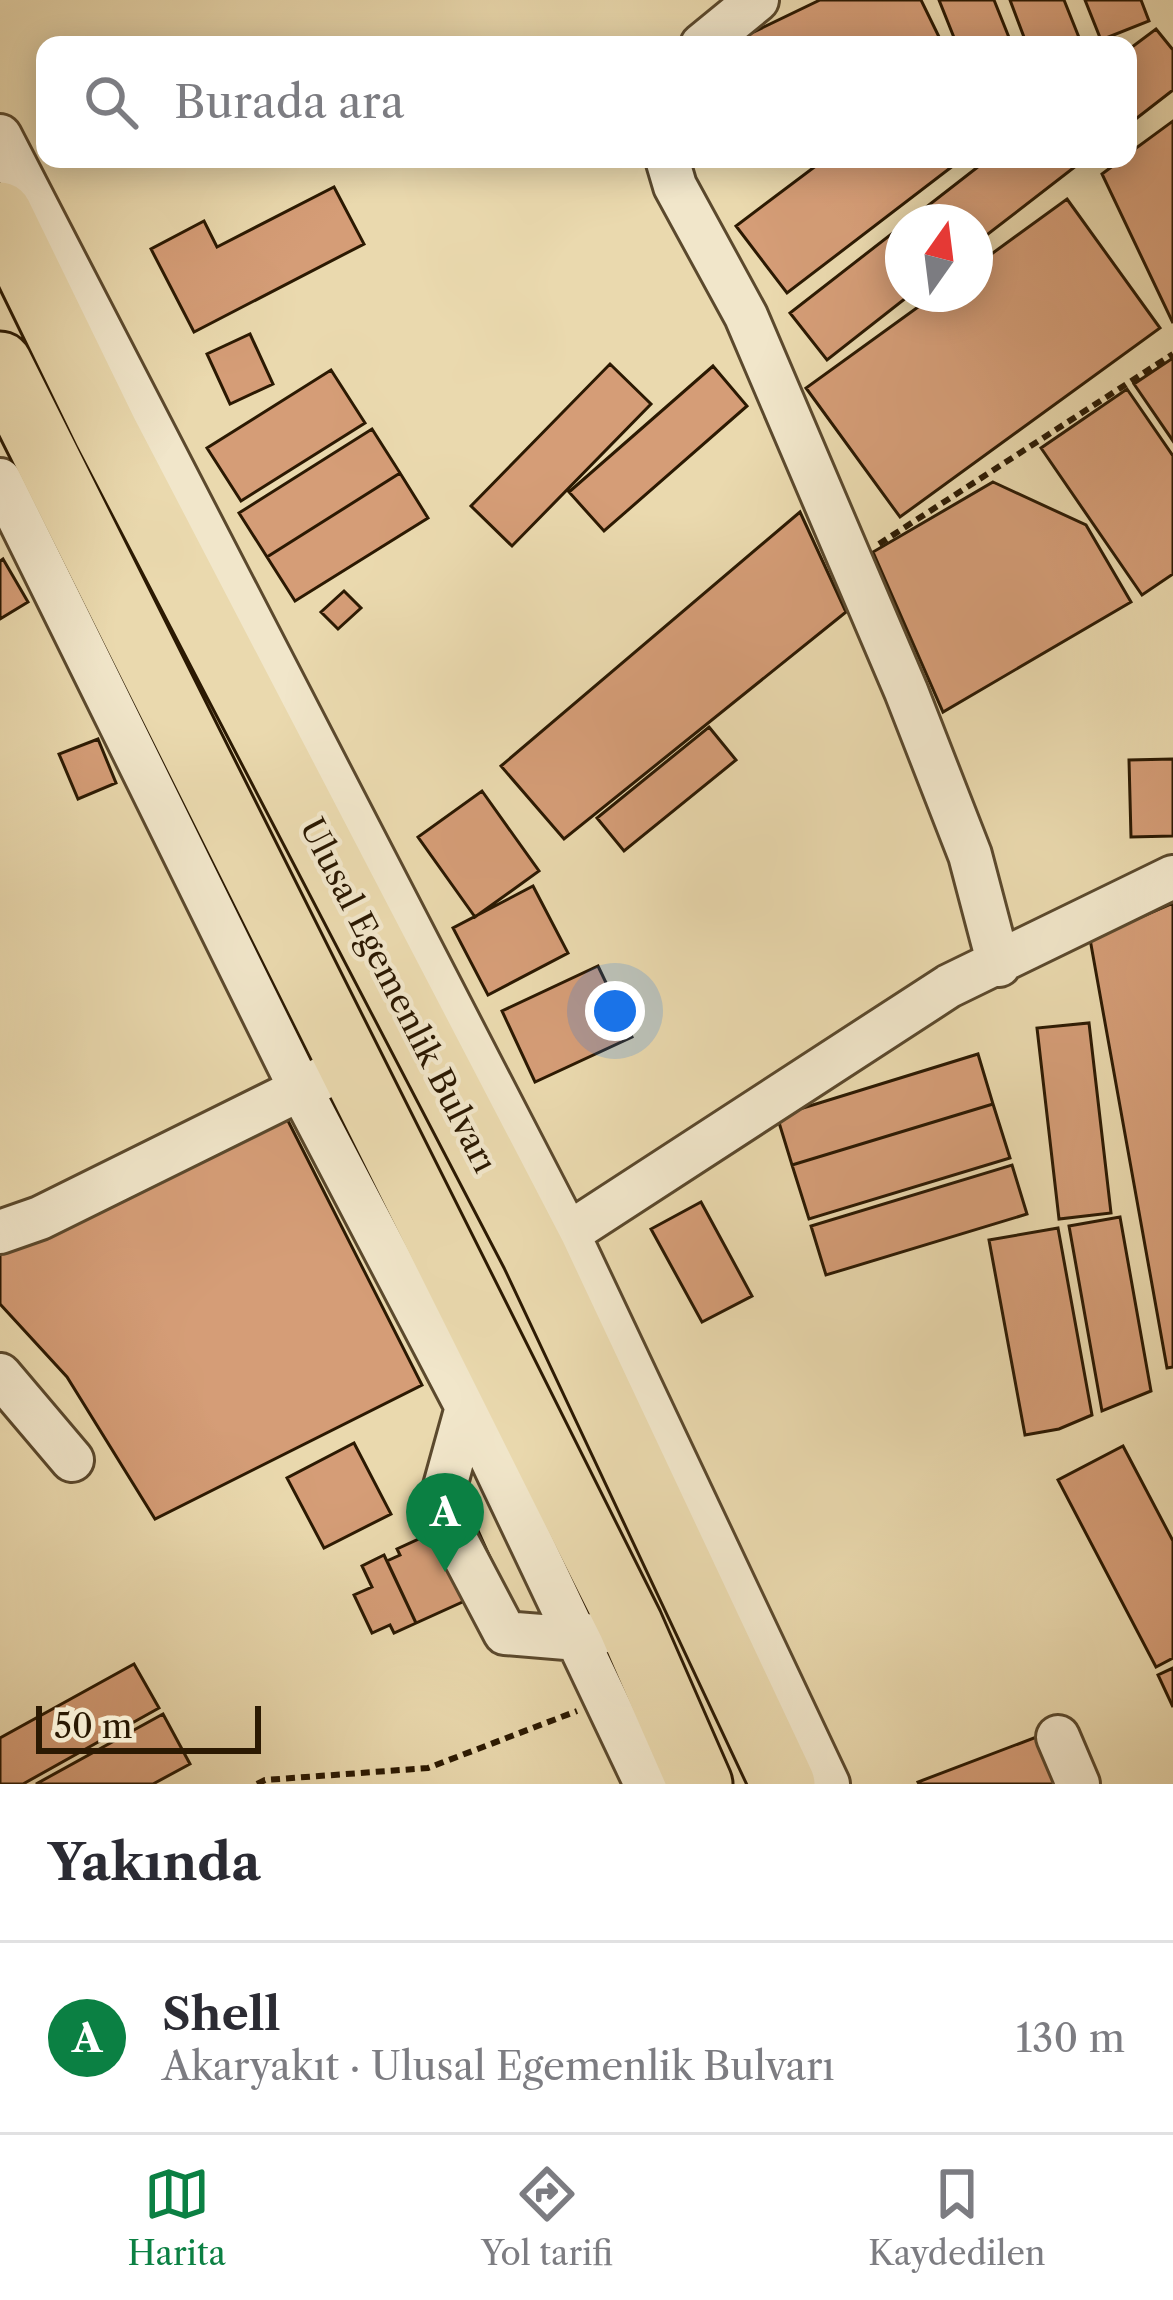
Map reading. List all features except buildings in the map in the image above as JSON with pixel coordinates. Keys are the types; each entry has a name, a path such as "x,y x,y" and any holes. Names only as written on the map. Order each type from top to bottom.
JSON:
{"highway":[{"name":"Ulusal Egemenlik Bulvarı","path":"0,214 106,432 552,1245 783,1784"},
{"path":"0,364 325,1077 490,1396 604,1632 700,1784"}],"street":[{"path":"713,36 757,0"},
{"path":"0,136 552,1245 828,1784"},
{"path":"670,168 746,316 851,562 970,855 999,965"},
{"path":"0,479 325,1077 40,1218 0,1232"},
{"path":"552,1245 950,986 1173,877"},
{"path":"0,1375 72,1460"},
{"path":"490,1396 439,1508 505,1633 604,1632 608,1700 646,1784"},
{"path":"1058,1737 1078,1784"}],"path":[{"path":"851,562 1173,354"},
{"path":"257,1784 428,1768 608,1700"}],"place":[{"name":"Shell","path":"445,1572"}]}
